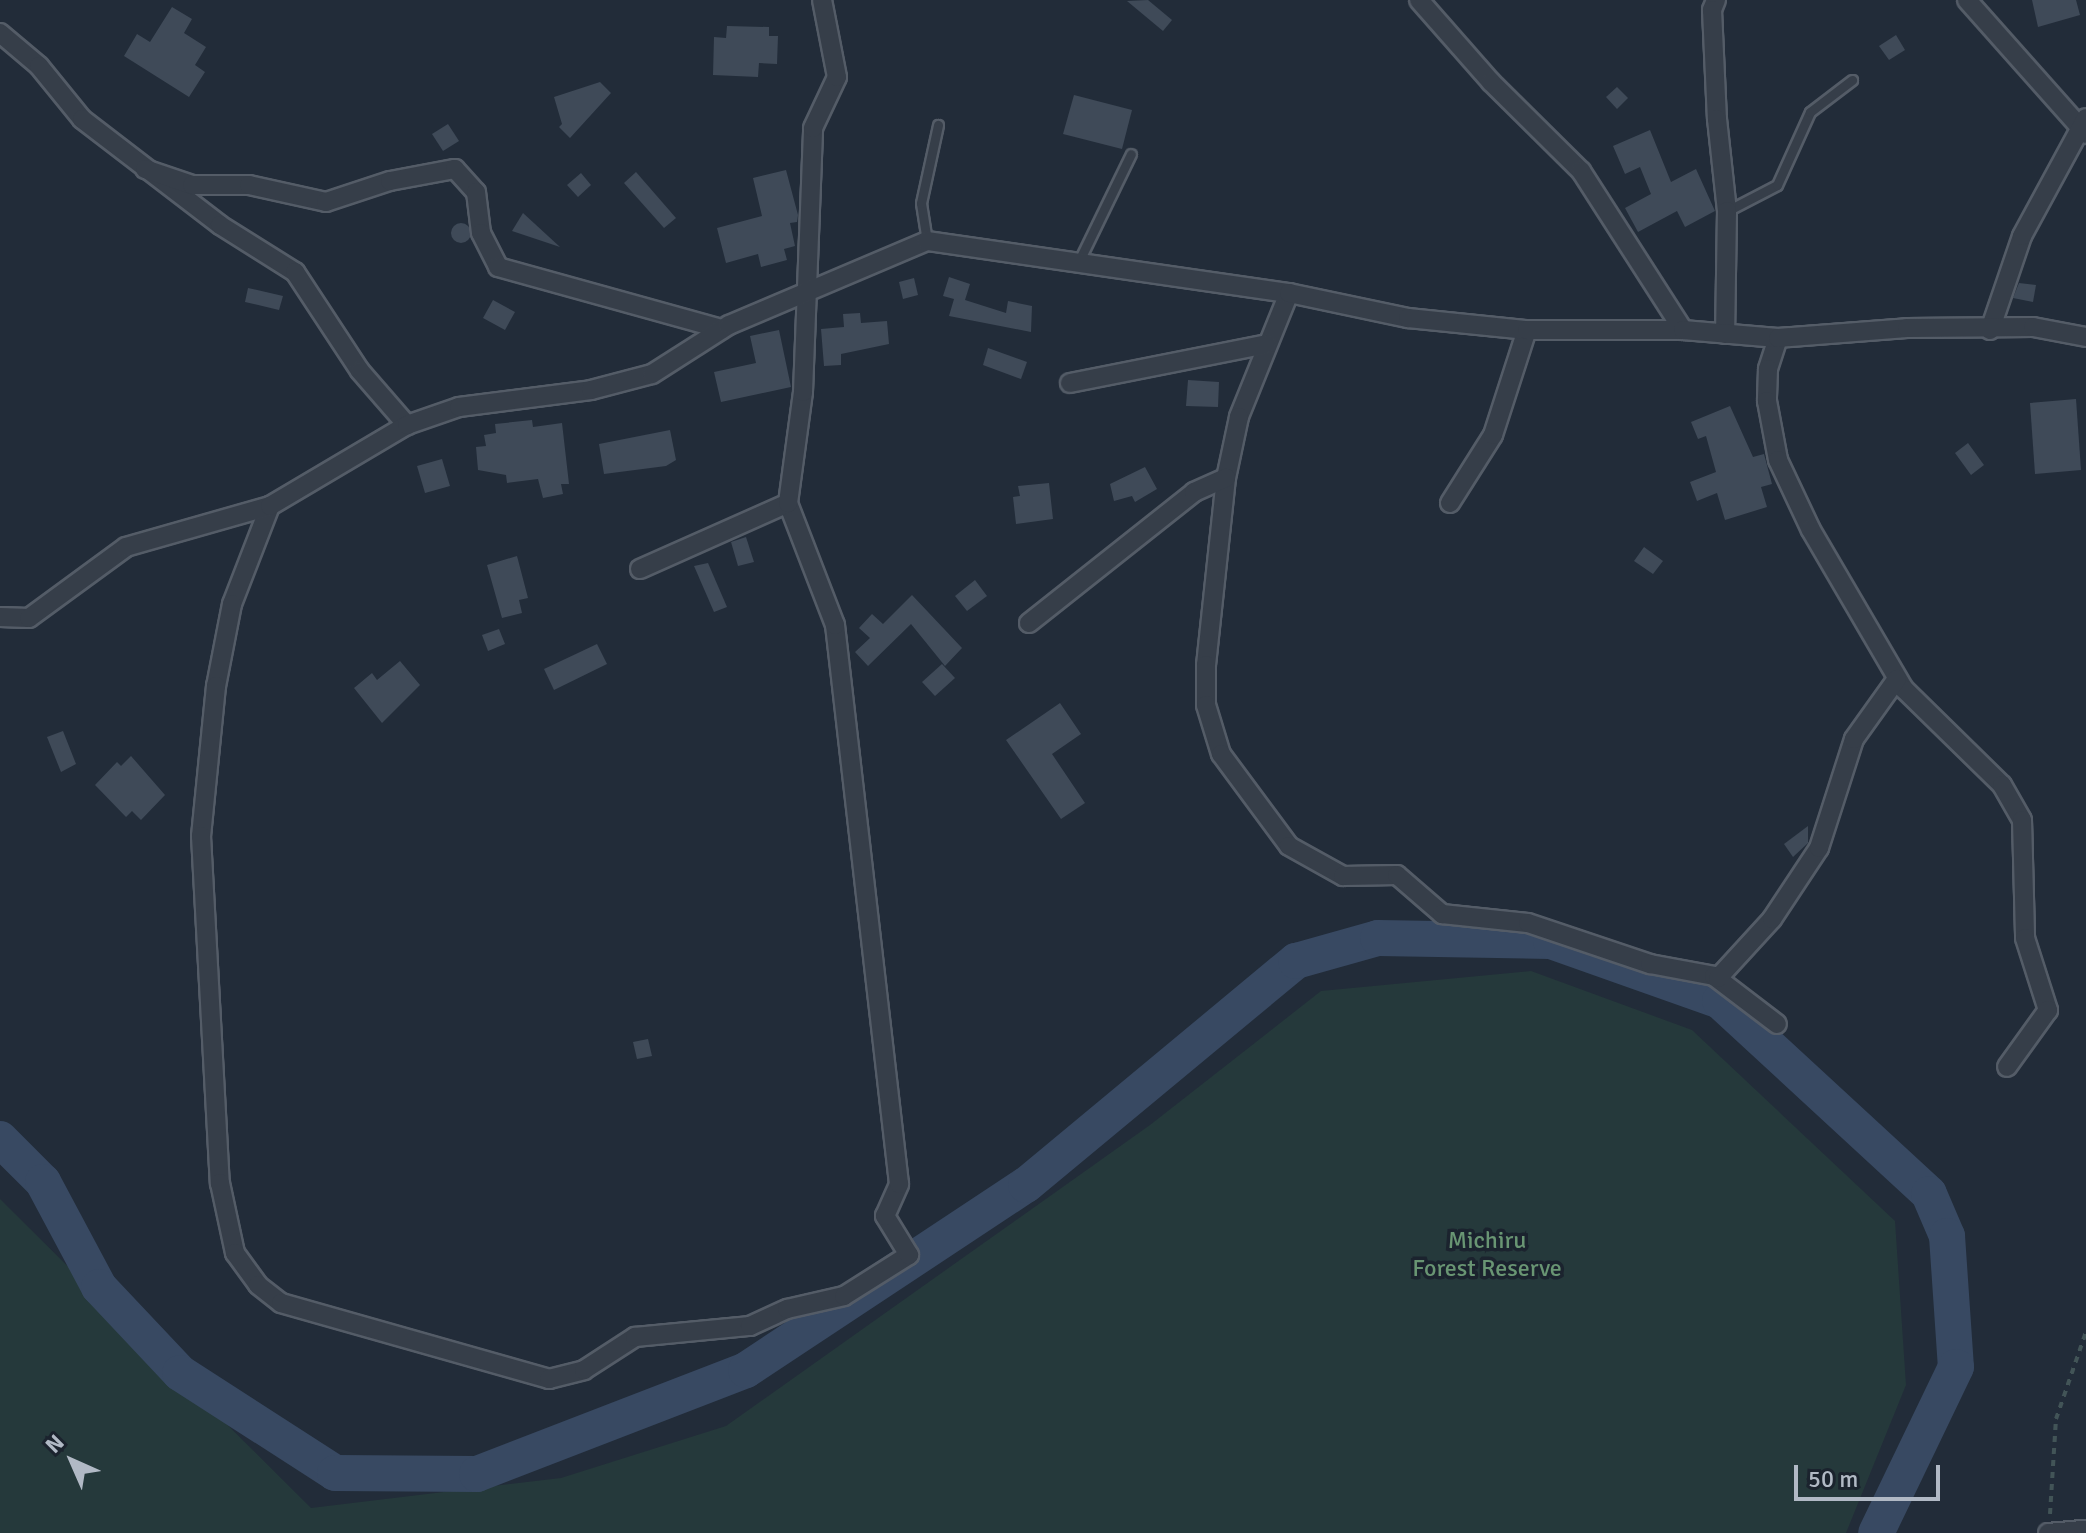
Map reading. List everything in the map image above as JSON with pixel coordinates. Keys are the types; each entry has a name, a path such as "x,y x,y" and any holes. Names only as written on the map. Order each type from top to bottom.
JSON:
{"street":[{"path":"270,506 232,604 216,686 201,836 220,1183 235,1253 258,1285 281,1303 549,1379 584,1370 635,1337 750,1326 787,1309 844,1296 909,1255 885,1216 899,1184 835,625 788,503 803,392 813,128 837,77 822,0"},
{"path":"1419,0 1491,82 1581,171 1683,330"},
{"path":"1716,0 1712,10 1717,119 1727,211 1725,334"},
{"path":"1967,0 2084,127 2022,236 1990,330"},
{"path":"0,33 39,66 66,104 145,169 220,225 295,272 360,371 407,425"},
{"path":"145,169 192,185 249,185 326,202 390,181 455,169 476,192 481,233 498,267 722,329"},
{"path":"0,617 29,618 126,547 270,506 407,425 459,407 591,390 652,374 722,329 809,289 927,241 1077,266 1289,293 1408,318 1527,330 1683,330 1778,338 1907,328 1990,330 2033,327 2086,337"},
{"path":"1289,293 1239,417 1226,478 1211,588 1206,705 1221,754 1289,846 1343,876 1397,875 1442,914 1528,923 1650,964 1718,978 1777,1024"},
{"path":"1450,503 1493,435 1527,330"},
{"path":"1778,338 1768,369 1767,401 1778,460 1811,530 1897,679 2002,785 2022,820 2025,938 2048,1010 2007,1067"},
{"path":"1070,383 1267,344"},
{"path":"1029,623 1194,492 1226,478"},
{"path":"640,569 788,503"},
{"path":"1718,978 1772,919 1819,848 1854,739 1897,679"},
{"path":"2048,1533 2086,1530"}],"lane":[{"path":"1727,211 1777,185 1810,112 1852,80"},
{"path":"927,241 921,203 938,125"},
{"path":"1077,266 1131,154"}],"path":[{"path":"2048,1533 2056,1419 2086,1332"}],"green space":[{"name":"Michiru Forest Reserve","path":"1531,971 1692,1030 1895,1221 1906,1385 1846,1533 0,1533 0,1199 311,1508 561,1478 726,1426 1150,1125 1321,991"}],"building":[{"path":"1148,0 1172,20 1163,31 1127,1"},
{"path":"2032,0 2076,0 2080,15 2038,27"},
{"path":"172,7 192,19 184,33 206,47 195,65 205,72 189,97 124,56 137,34 150,42"},
{"path":"727,26 769,27 769,36 778,36 777,64 759,63 758,77 713,75 714,37 726,38"},
{"path":"1896,35 1905,50 1889,60 1879,46"},
{"path":"600,82 611,93 570,138 559,127 562,124 554,97"},
{"path":"1617,87 1628,98 1617,109 1606,97"},
{"path":"1074,95 1132,110 1122,149 1063,134"},
{"path":"448,124 459,141 443,151 432,134"},
{"path":"1650,130 1671,182 1696,169 1715,211 1685,227 1677,211 1638,232 1625,208 1651,194 1640,167 1625,174 1613,146"},
{"path":"786,170 798,215 797,222 790,223 795,246 784,249 787,260 761,267 758,254 726,263 717,228 762,216 753,178"},
{"path":"636,172 676,218 664,228 624,183"},
{"path":"581,173 591,185 578,197 567,185"},
{"path":"523,213 560,247 512,231"},
{"path":"461,223 468,226 471,233 468,240 461,243 454,240 451,233 454,226"},
{"path":"949,277 970,284 965,300 1006,313 1008,301 1032,306 1031,332 949,316 954,299 943,296"},
{"path":"914,278 918,295 903,299 899,282"},
{"path":"2019,283 2036,285 2033,302 2013,298"},
{"path":"248,288 283,296 279,310 245,302"},
{"path":"493,300 515,312 505,330 483,318"},
{"path":"860,313 861,323 887,321 889,344 841,354 841,365 824,366 821,329 844,327 843,314"},
{"path":"779,330 791,387 721,402 714,372 756,363 750,336"},
{"path":"988,348 1027,362 1021,379 983,365"},
{"path":"1188,380 1219,382 1218,407 1186,406"},
{"path":"2076,399 2081,470 2035,474 2030,403"},
{"path":"1730,406 1753,457 1764,454 1772,484 1761,487 1767,507 1725,520 1717,493 1697,501 1690,482 1716,472 1706,436 1698,439 1691,422"},
{"path":"532,420 533,427 562,423 569,484 561,484 563,494 543,498 538,479 507,483 506,475 478,470 476,447 486,446 484,435 496,433 495,424"},
{"path":"670,430 676,460 666,466 604,474 599,444"},
{"path":"1968,443 1984,465 1971,475 1955,453"},
{"path":"442,459 450,486 425,493 417,466"},
{"path":"1145,467 1157,489 1135,502 1132,496 1114,501 1110,484"},
{"path":"1049,483 1053,519 1016,524 1013,497 1020,496 1018,486"},
{"path":"746,537 754,562 738,566 731,542"},
{"path":"1644,547 1663,561 1653,574 1634,561"},
{"path":"517,556 528,598 519,600 522,613 502,618 487,565"},
{"path":"708,563 727,607 714,612 694,566"},
{"path":"975,580 987,596 967,611 955,596"},
{"path":"912,595 962,648 945,666 911,624 868,666 855,652 870,638 859,628 872,614 883,624"},
{"path":"499,629 505,644 488,651 482,635"},
{"path":"597,644 607,664 554,690 544,669"},
{"path":"400,661 420,685 382,723 354,688 372,673 377,680"},
{"path":"942,664 955,678 935,696 922,682"},
{"path":"1060,703 1081,734 1052,754 1085,803 1061,819 1006,740"},
{"path":"63,731 76,764 61,772 47,737"},
{"path":"131,756 165,795 141,820 132,811 126,817 95,785 117,762 121,766"},
{"path":"1808,826 1808,843 1793,857 1784,844"},
{"path":"648,1039 652,1056 637,1059 633,1042"}],"waterway":[{"path":"0,1139 43,1182 99,1287 180,1373 335,1473 477,1474 746,1370 1026,1185 1296,961 1378,938 1551,941 1720,1001 1929,1194 1947,1236 1956,1367 1876,1533"}]}
